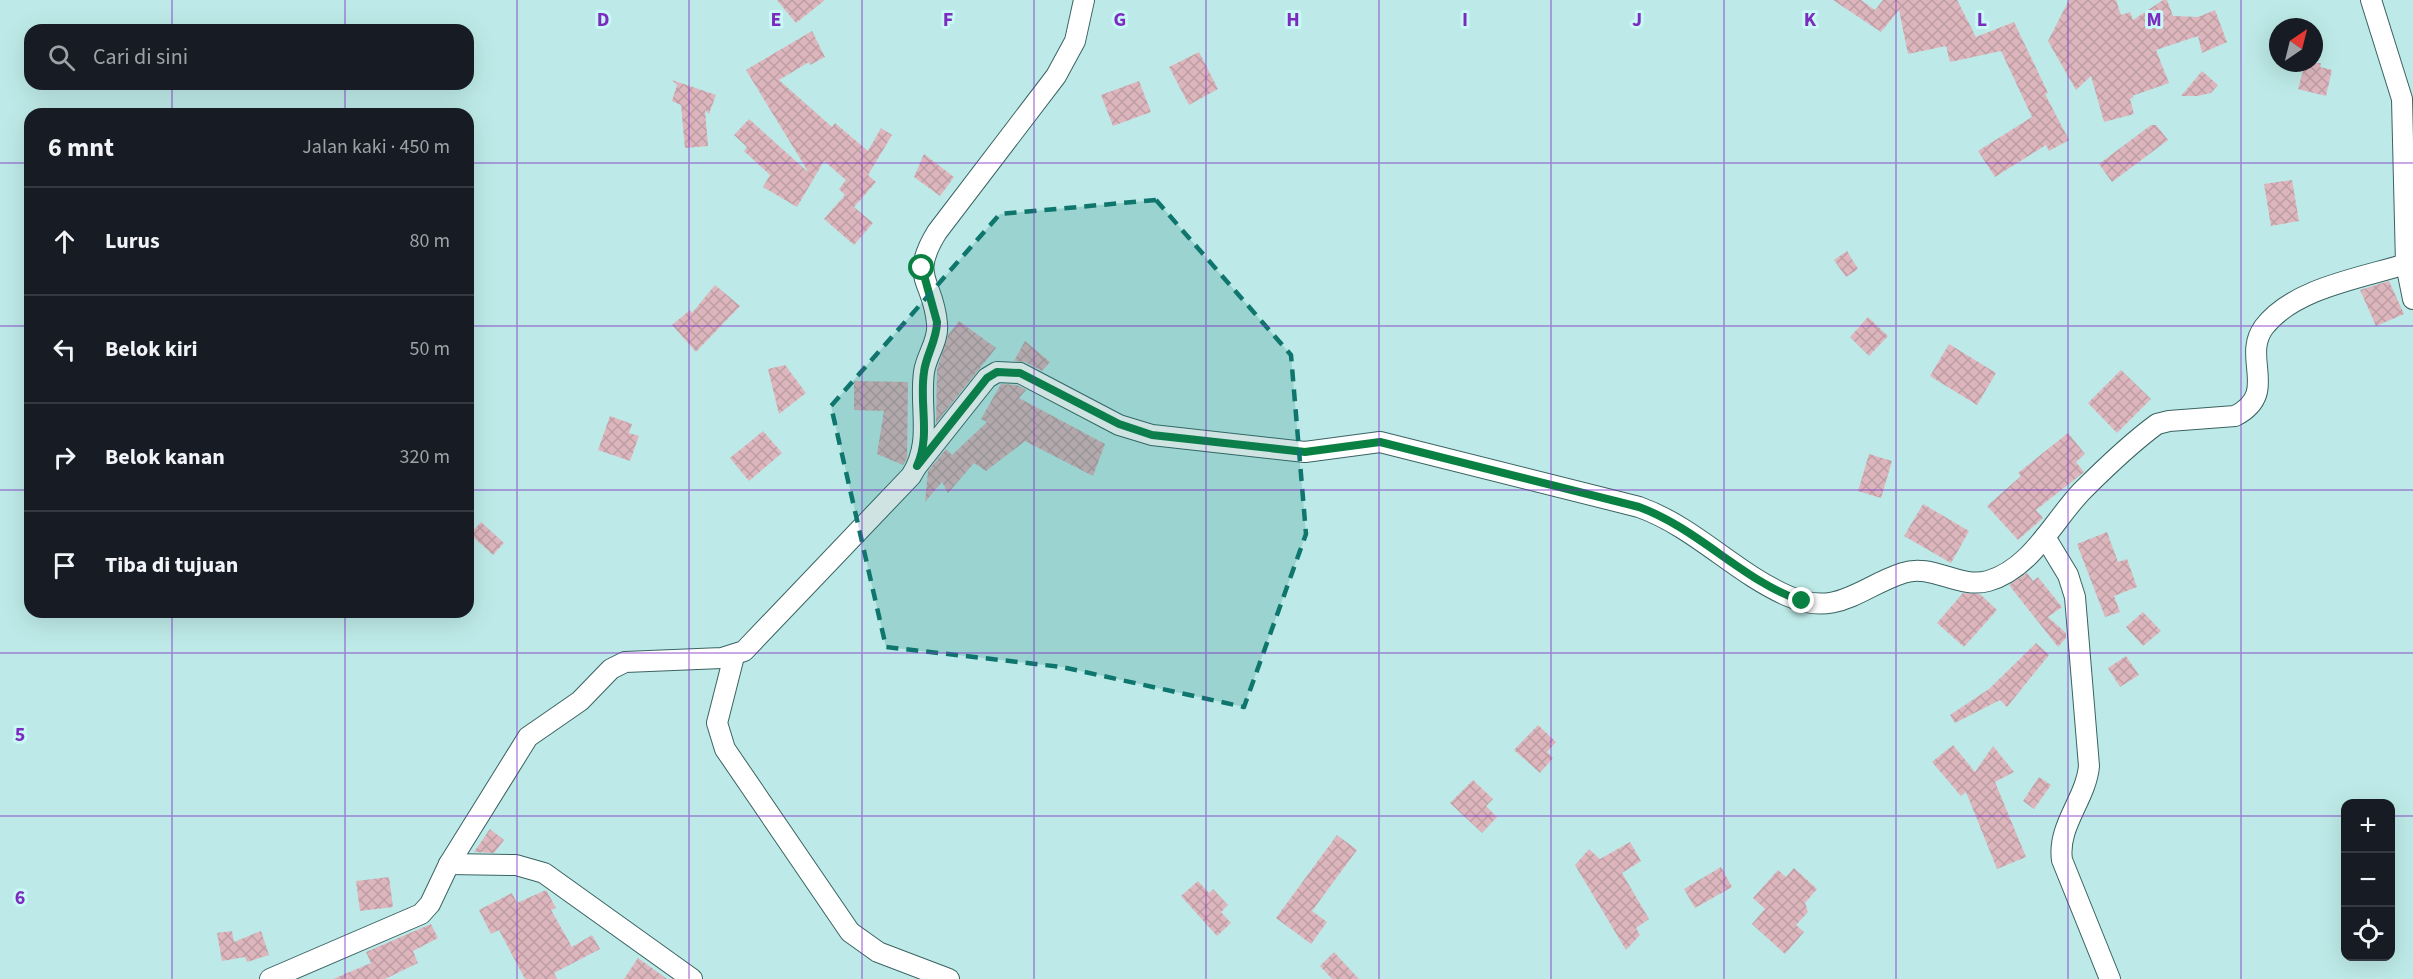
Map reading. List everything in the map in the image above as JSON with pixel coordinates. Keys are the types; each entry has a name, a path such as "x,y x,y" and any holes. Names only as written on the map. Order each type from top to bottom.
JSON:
{"street":[{"path":"917,466 922,454 926,428 924,372 937,331 937,322 924,279 923,259 937,232 1056,76 1075,41 1084,0"},
{"path":"2371,0 2402,99 2406,264 2413,299"},
{"path":"270,979 421,914 430,904 449,864 528,737 580,701 611,669 625,662 642,659 734,656 755,640 917,466 987,378 997,372 1007,371 1034,380 1119,424 1152,435 1305,452 1380,442 1639,507 1674,522 1772,588 1788,596 1816,604 1845,601 1894,576 1915,570 1963,581 1989,581 2024,559 2083,490 2157,424 2235,416 2251,405 2259,386 2256,353 2259,335 2272,319 2291,302 2406,264"},
{"path":"2045,537 2068,575 2075,597 2089,766 2085,785 2062,839 2062,860 2110,979"},
{"path":"734,656 718,712 719,736 725,749 838,919 850,932 878,952 949,979"},
{"path":"449,864 516,865 544,873 692,979"}],"highlighted area":[{"path":"1156,200 1291,355 1306,534 1244,707 1062,667 886,647 831,406 1000,214"}],"building":[{"path":"777,0 825,0 796,23"},
{"path":"1833,0 1861,0 1875,10 1883,0 1957,0 1976,37 2014,22 2048,93 2045,94 2069,140 2049,151 2046,145 1995,177 1978,151 2032,117 2001,51 1950,62 1946,46 1908,54 1899,10 1881,32"},
{"path":"2069,0 2116,0 2121,15 2130,12 2133,20 2163,0 2167,0 2173,16 2198,17 2215,10 2227,42 2202,53 2198,36 2156,50 2169,83 2132,96 2134,97 2130,99 2134,114 2104,122 2091,76 2076,90 2048,41"},
{"path":"812,31 825,57 810,65 809,62 779,80 832,127 835,123 868,151 881,128 892,135 868,175 876,182 854,207 873,223 854,245 824,219 845,195 839,189 846,180 824,161 797,207 763,187 770,175 744,151 747,147 734,135 749,119 809,173 746,70"},
{"path":"1199,52 1218,89 1189,105 1169,67"},
{"path":"2323,68 2332,70 2326,96 2298,89 2303,72 2323,72"},
{"path":"2202,71 2218,85 2211,93 2181,96"},
{"path":"672,80 716,95 709,114 705,110 708,146 685,148 681,105 672,101 677,85"},
{"path":"1139,81 1151,112 1113,126 1101,95"},
{"path":"2151,125 2156,125 2168,140 2112,182 2099,164"},
{"path":"924,154 954,177 940,196 914,177"},
{"path":"2292,180 2299,221 2271,226 2264,184"},
{"path":"1847,251 1858,269 1846,277 1834,260"},
{"path":"2389,281 2404,314 2376,326 2360,290"},
{"path":"715,285 740,306 696,352 672,325 690,310 692,313"},
{"path":"1868,317 1888,336 1869,356 1850,337"},
{"path":"959,321 996,348 936,423 937,369 948,335"},
{"path":"1025,341 1050,362 1042,371 1025,362 1014,361"},
{"path":"1949,344 1996,373 1977,405 1930,376"},
{"path":"785,365 806,393 779,414 768,369"},
{"path":"2121,370 2151,399 2117,433 2088,403"},
{"path":"854,381 908,382 907,458 903,465 877,454 884,411 854,410"},
{"path":"1001,384 1017,385 1026,390 1019,398 1105,444 1093,476 1025,441 986,471 974,463 948,493 942,482 925,502 928,471 946,449 952,455 987,422 981,419"},
{"path":"610,416 632,424 629,433 639,436 630,461 598,450"},
{"path":"763,431 782,453 749,481 730,458"},
{"path":"2068,433 2085,454 2076,462 2084,472 2036,510 2043,518 2018,540 1987,506 2021,476 2018,473"},
{"path":"1869,454 1892,461 1881,498 1858,491"},
{"path":"1923,504 1969,531 1951,563 1904,536"},
{"path":"481,522 504,543 493,555 474,538 474,530"},
{"path":"2107,532 2118,562 2127,559 2137,587 2114,596 2120,612 2105,617 2077,544"},
{"path":"2027,573 2033,581 2038,577 2062,607 2048,617 2066,633 2066,638 2058,647 2009,585"},
{"path":"1963,593 1980,594 1997,610 1964,647 1937,623"},
{"path":"2143,612 2161,631 2143,646 2126,627"},
{"path":"2036,643 2049,655 2007,707 2000,700 1955,723 1950,715 1989,689"},
{"path":"2126,656 2139,675 2120,687 2108,668"},
{"path":"1538,725 1556,742 1547,752 1553,758 1540,773 1514,750"},
{"path":"1953,745 1975,772 1993,746 2014,772 1995,782 2026,857 1997,869 1966,792 1961,796 1932,762"},
{"path":"2039,777 2051,785 2034,809 2023,801"},
{"path":"1473,780 1493,799 1486,806 1497,817 1482,833 1450,803"},
{"path":"490,829 504,840 494,853 474,852"},
{"path":"1337,835 1357,850 1312,911 1327,922 1311,944 1276,918"},
{"path":"1630,842 1641,861 1622,873 1649,919 1636,928 1640,935 1626,950 1575,865 1589,849 1600,859"},
{"path":"1721,867 1732,887 1695,908 1684,889"},
{"path":"1794,868 1817,889 1805,903 1808,912 1796,925 1804,932 1785,954 1752,924 1765,909 1753,898 1778,870 1786,877"},
{"path":"389,877 393,907 360,911 356,881"},
{"path":"1198,881 1209,893 1213,889 1228,905 1221,912 1231,923 1217,936 1181,896"},
{"path":"546,890 556,908 551,910 572,947 592,935 600,949 554,973 557,979 525,979 499,930 491,934 479,910 512,893 517,903"},
{"path":"431,924 438,938 413,951 418,963 385,979 333,979 371,963 366,952"},
{"path":"232,931 234,942 261,931 269,955 247,962 245,957 222,961 217,933"},
{"path":"1334,952 1359,979 1332,979 1320,966"},
{"path":"638,958 667,979 624,979"}],"route":[{"path":"922,268 937,322 937,331 924,372 926,428 922,454 917,466 987,378 997,372 1007,371 1020,373 1119,424 1152,435 1295,452 1380,442 1639,507 1674,522 1772,588 1802,601"}]}
